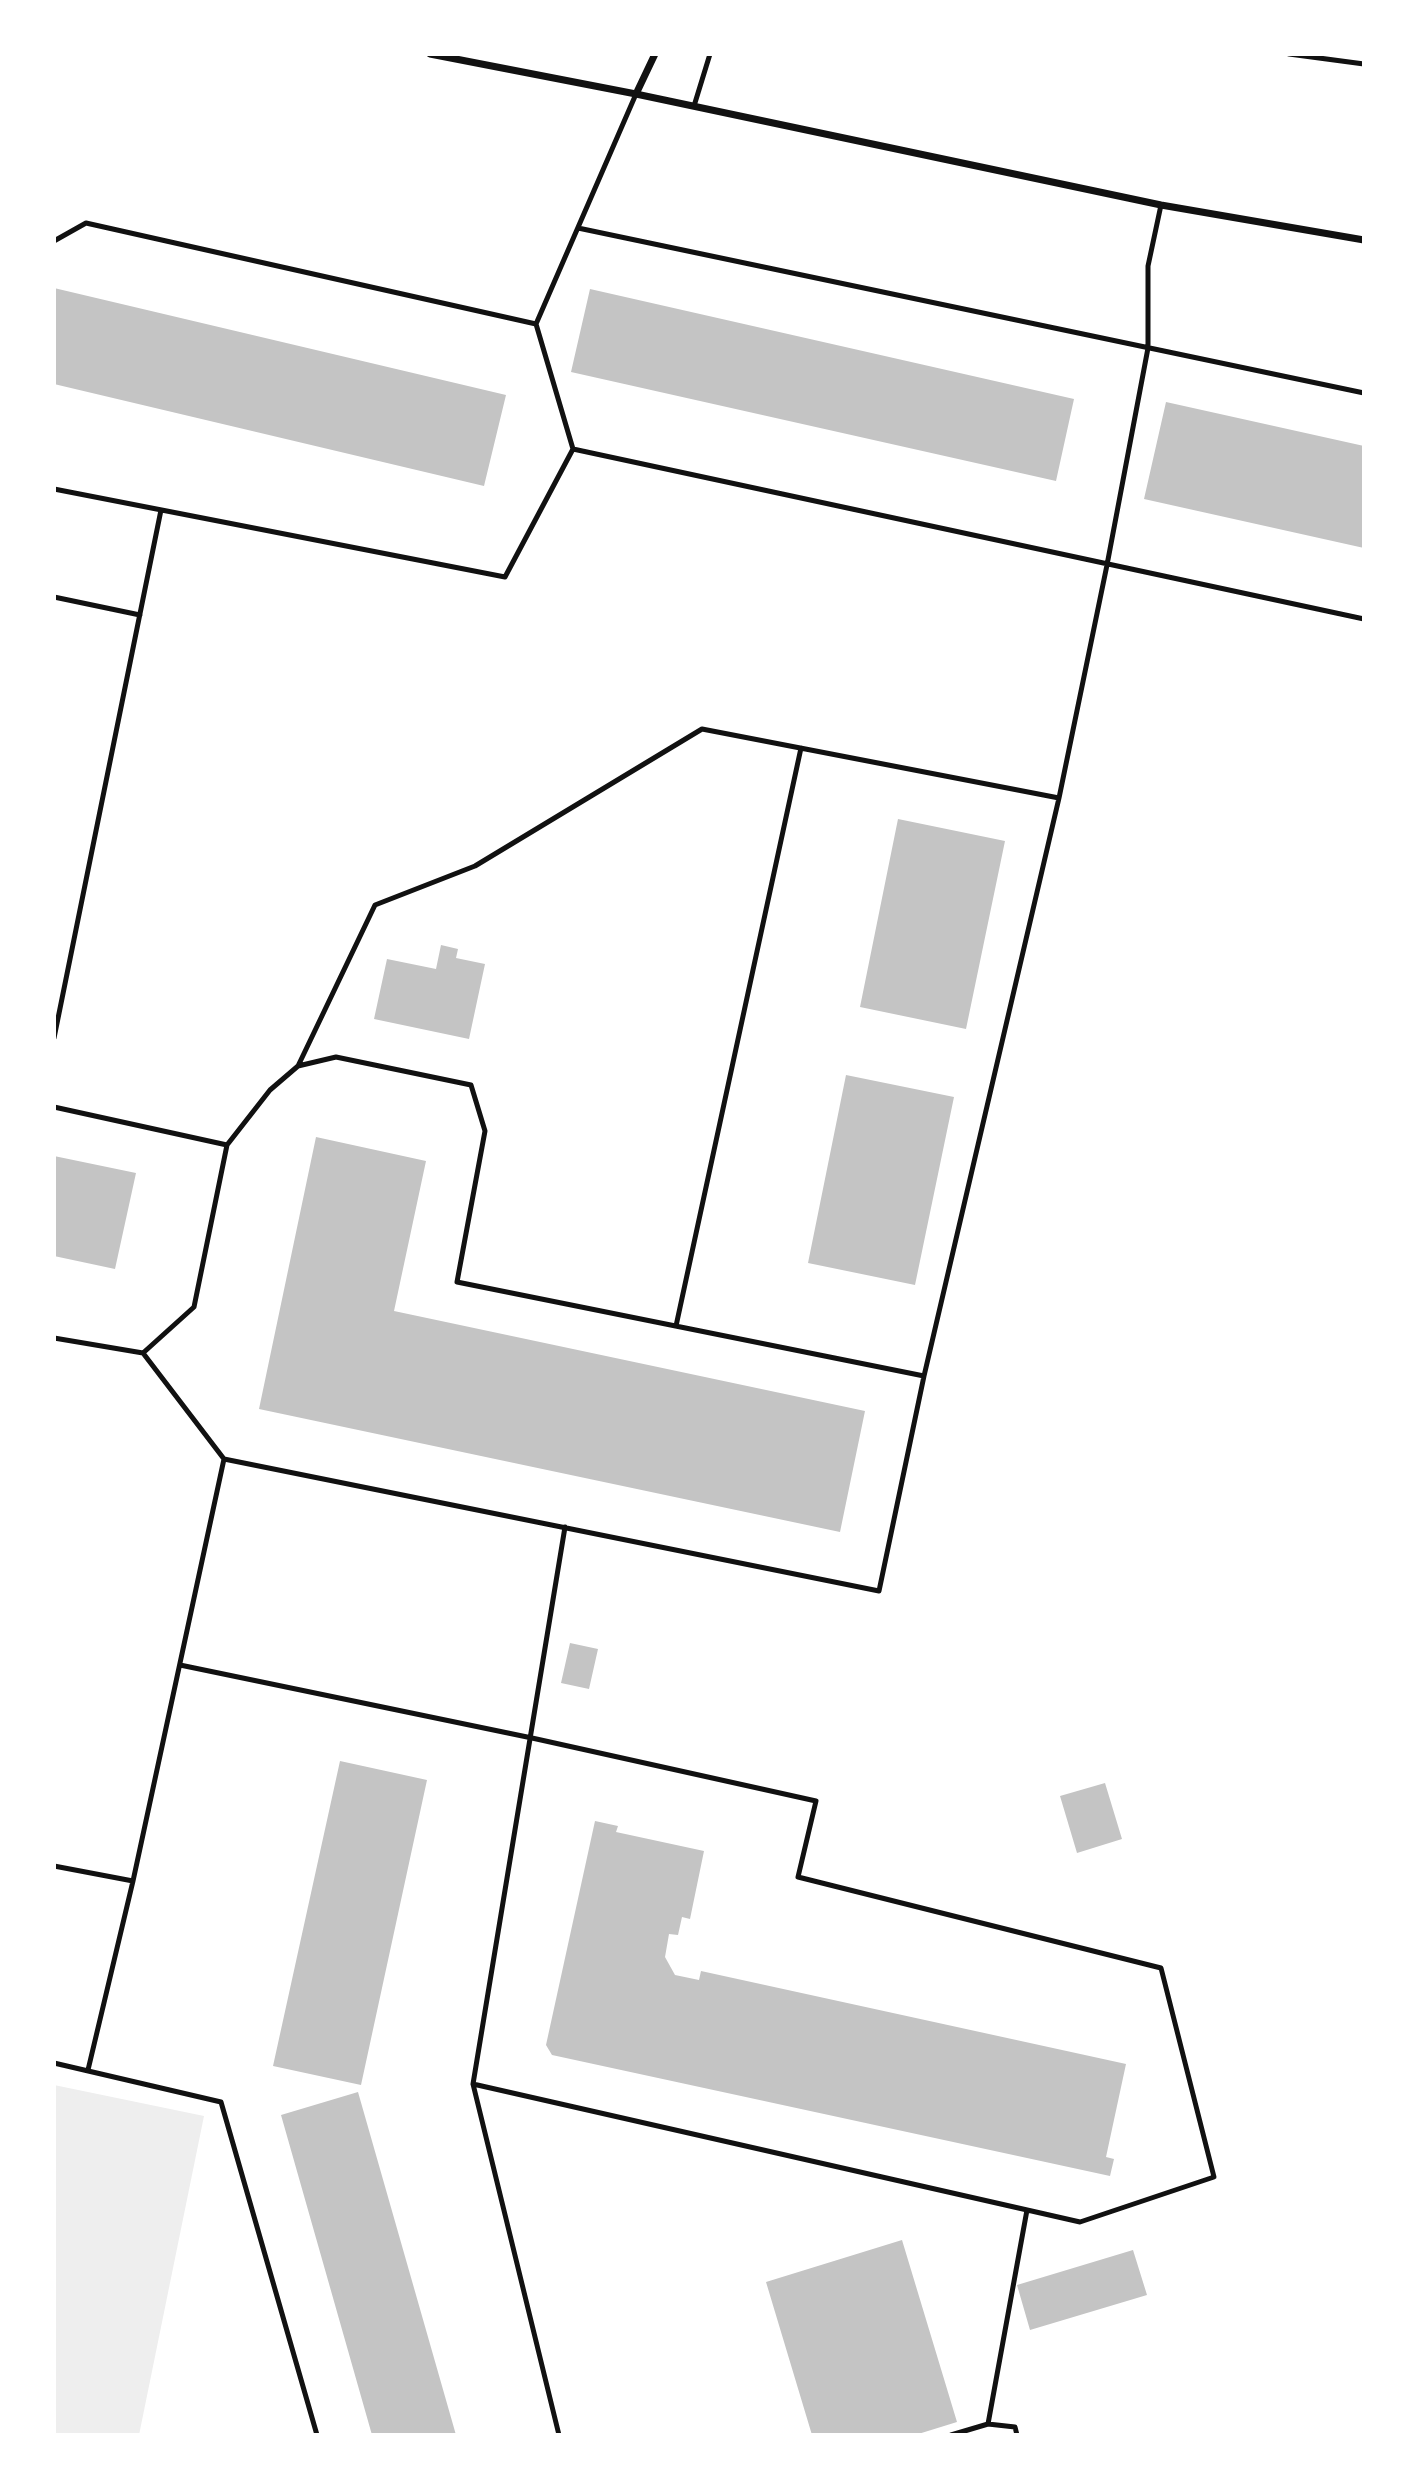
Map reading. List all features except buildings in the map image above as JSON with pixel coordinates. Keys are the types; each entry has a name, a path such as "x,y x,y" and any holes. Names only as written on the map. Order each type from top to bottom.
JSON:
{"street":[{"path":"430,54 636,94 1161,205 1364,240"},
{"path":"636,94 655,54"}],"lane":[{"path":"694,106 710,54"},
{"path":"1289,54 1364,64"},
{"path":"54,489 505,577 573,449 536,324 636,94"},
{"path":"54,1338 143,1353 224,1460 879,1591 924,1376 1059,798 1107,565 1148,348 1148,266 1161,205"},
{"path":"54,241 86,223 536,324"},
{"path":"578,228 1364,393"},
{"path":"573,449 1364,618"},
{"path":"54,1038 161,510"},
{"path":"54,597 140,615"},
{"path":"143,1353 194,1307 227,1145 270,1090 298,1066 375,905 475,866 702,729 1059,798"},
{"path":"676,1326 801,748"},
{"path":"298,1066 336,1057 471,1085 485,1131 457,1282 924,1376"},
{"path":"54,1107 227,1145"},
{"path":"88,2070 133,1881 224,1460"},
{"path":"559,2435 473,2084 565,1527"},
{"path":"180,1665 532,1738 816,1801 798,1877 1161,1968 1214,2178 1080,2222 473,2084"},
{"path":"54,1866 133,1881"},
{"path":"54,2063 221,2102 317,2435"},
{"path":"988,2424 1027,2210"},
{"path":"951,2435 988,2424 1015,2427 1017,2435"}],"shaded area":[{"path":"54,2085 204,2116 139,2435 54,2435"}]}
